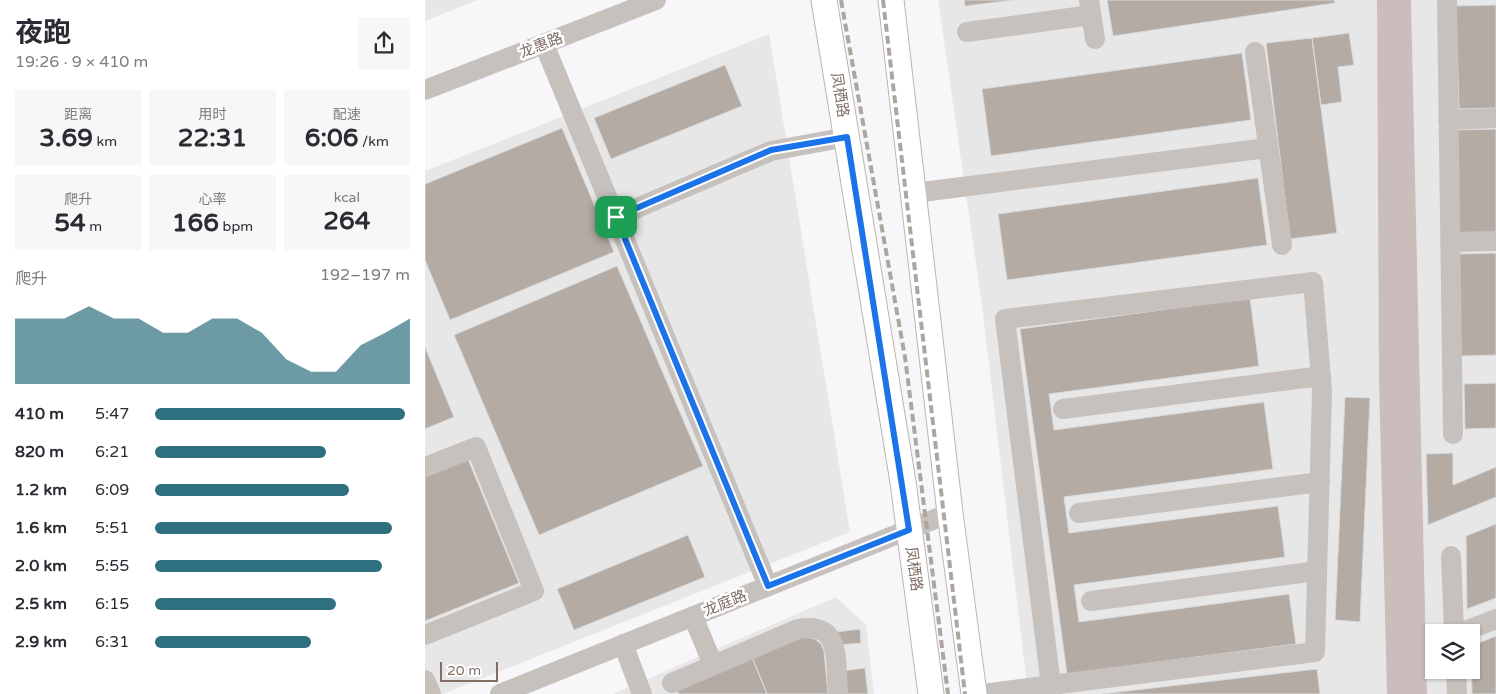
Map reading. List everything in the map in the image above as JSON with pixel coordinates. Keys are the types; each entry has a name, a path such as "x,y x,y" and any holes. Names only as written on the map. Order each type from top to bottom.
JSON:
{"main road":[{"name":"凤栖路","path":"824,0 909,530 931,694"},
{"path":"891,0 974,694"}],"street":[{"name":"龙惠路","path":"425,90 656,0"},
{"path":"1447,0 1453,434"},
{"path":"967,32 1090,7 1095,39"},
{"path":"544,44 768,586"},
{"path":"1255,52 1282,245"},
{"path":"1448,120 1496,118"},
{"path":"616,217 771,150 847,137"},
{"path":"914,193 1267,148"},
{"path":"1450,242 1496,240"},
{"path":"982,694 1315,652 1321,376 1313,282 1005,319 1051,685"},
{"path":"1063,409 1321,376"},
{"path":"425,467 476,447 534,591 425,635"},
{"path":"1079,513 1320,482"},
{"name":"龙庭路","path":"500,694 951,513"},
{"path":"1451,556 1454,624"},
{"path":"1091,601 1317,571"},
{"path":"693,616 713,665"},
{"path":"1480,625 1496,619"},
{"path":"672,683 797,629 811,626 825,631 833,640 838,694"},
{"path":"623,644 642,694"},
{"path":"1456,679 1457,694"},
{"path":"425,680 431,694"}],"shaded area":[{"path":"425,0 477,0 425,21"},
{"path":"938,0 1377,0 1388,694 1028,694 982,305"},
{"path":"1377,0 1411,0 1425,624 1425,679 1427,679 1427,694 1387,694 1379,380"},
{"path":"1411,0 1496,0 1496,694 1427,694 1427,679 1480,679 1480,624 1425,624"},
{"path":"769,34 850,532 443,694 425,694 425,171"},
{"path":"836,597 866,625 874,694 613,694"}],"building":[{"path":"964,0 1014,0 965,6"},
{"path":"1107,0 1334,0 1335,3 1113,36"},
{"path":"1496,5 1496,108 1459,109 1456,6"},
{"path":"1349,33 1354,65 1338,67 1342,102 1321,105 1312,38"},
{"path":"1312,38 1337,233 1290,239 1266,43"},
{"path":"1242,53 1251,120 991,156 982,89"},
{"path":"725,65 742,106 611,159 594,118"},
{"path":"562,128 614,252 450,320 425,260 425,184"},
{"path":"1496,129 1496,232 1459,233 1456,130"},
{"path":"1258,178 1267,245 1007,280 998,214"},
{"path":"1496,253 1496,355 1461,356 1458,254"},
{"path":"617,266 703,466 539,535 454,335"},
{"path":"1250,298 1259,366 1049,394 1054,430 1264,402 1273,469 1064,497 1069,533 1278,506 1285,557 1074,585 1079,622 1289,594 1296,644 1067,674 1020,329"},
{"path":"425,347 454,417 425,429"},
{"path":"1496,383 1496,428 1465,429 1464,384"},
{"path":"1345,397 1370,398 1360,622 1335,620"},
{"path":"1453,453 1453,485 1496,467 1496,497 1428,525 1426,454"},
{"path":"468,459 519,583 425,621 425,477"},
{"path":"1496,524 1496,598 1467,609 1466,536"},
{"path":"688,535 705,577 574,630 557,589"},
{"path":"860,629 861,643 838,645 837,632"},
{"path":"801,636 815,639 821,644 824,651 828,694 767,694 752,657"},
{"path":"1496,636 1496,694 1472,694 1472,679 1480,679 1480,642"},
{"path":"752,657 767,694 679,694 676,689"},
{"path":"865,668 868,694 844,694 842,671"},
{"path":"1317,669 1320,694 1101,694"}],"railway":[{"path":"841,0 905,357 948,694"},
{"path":"883,0 965,694"}],"route":[{"path":"847,137 903,482 909,530 768,586 616,217 771,150 847,137"}]}
